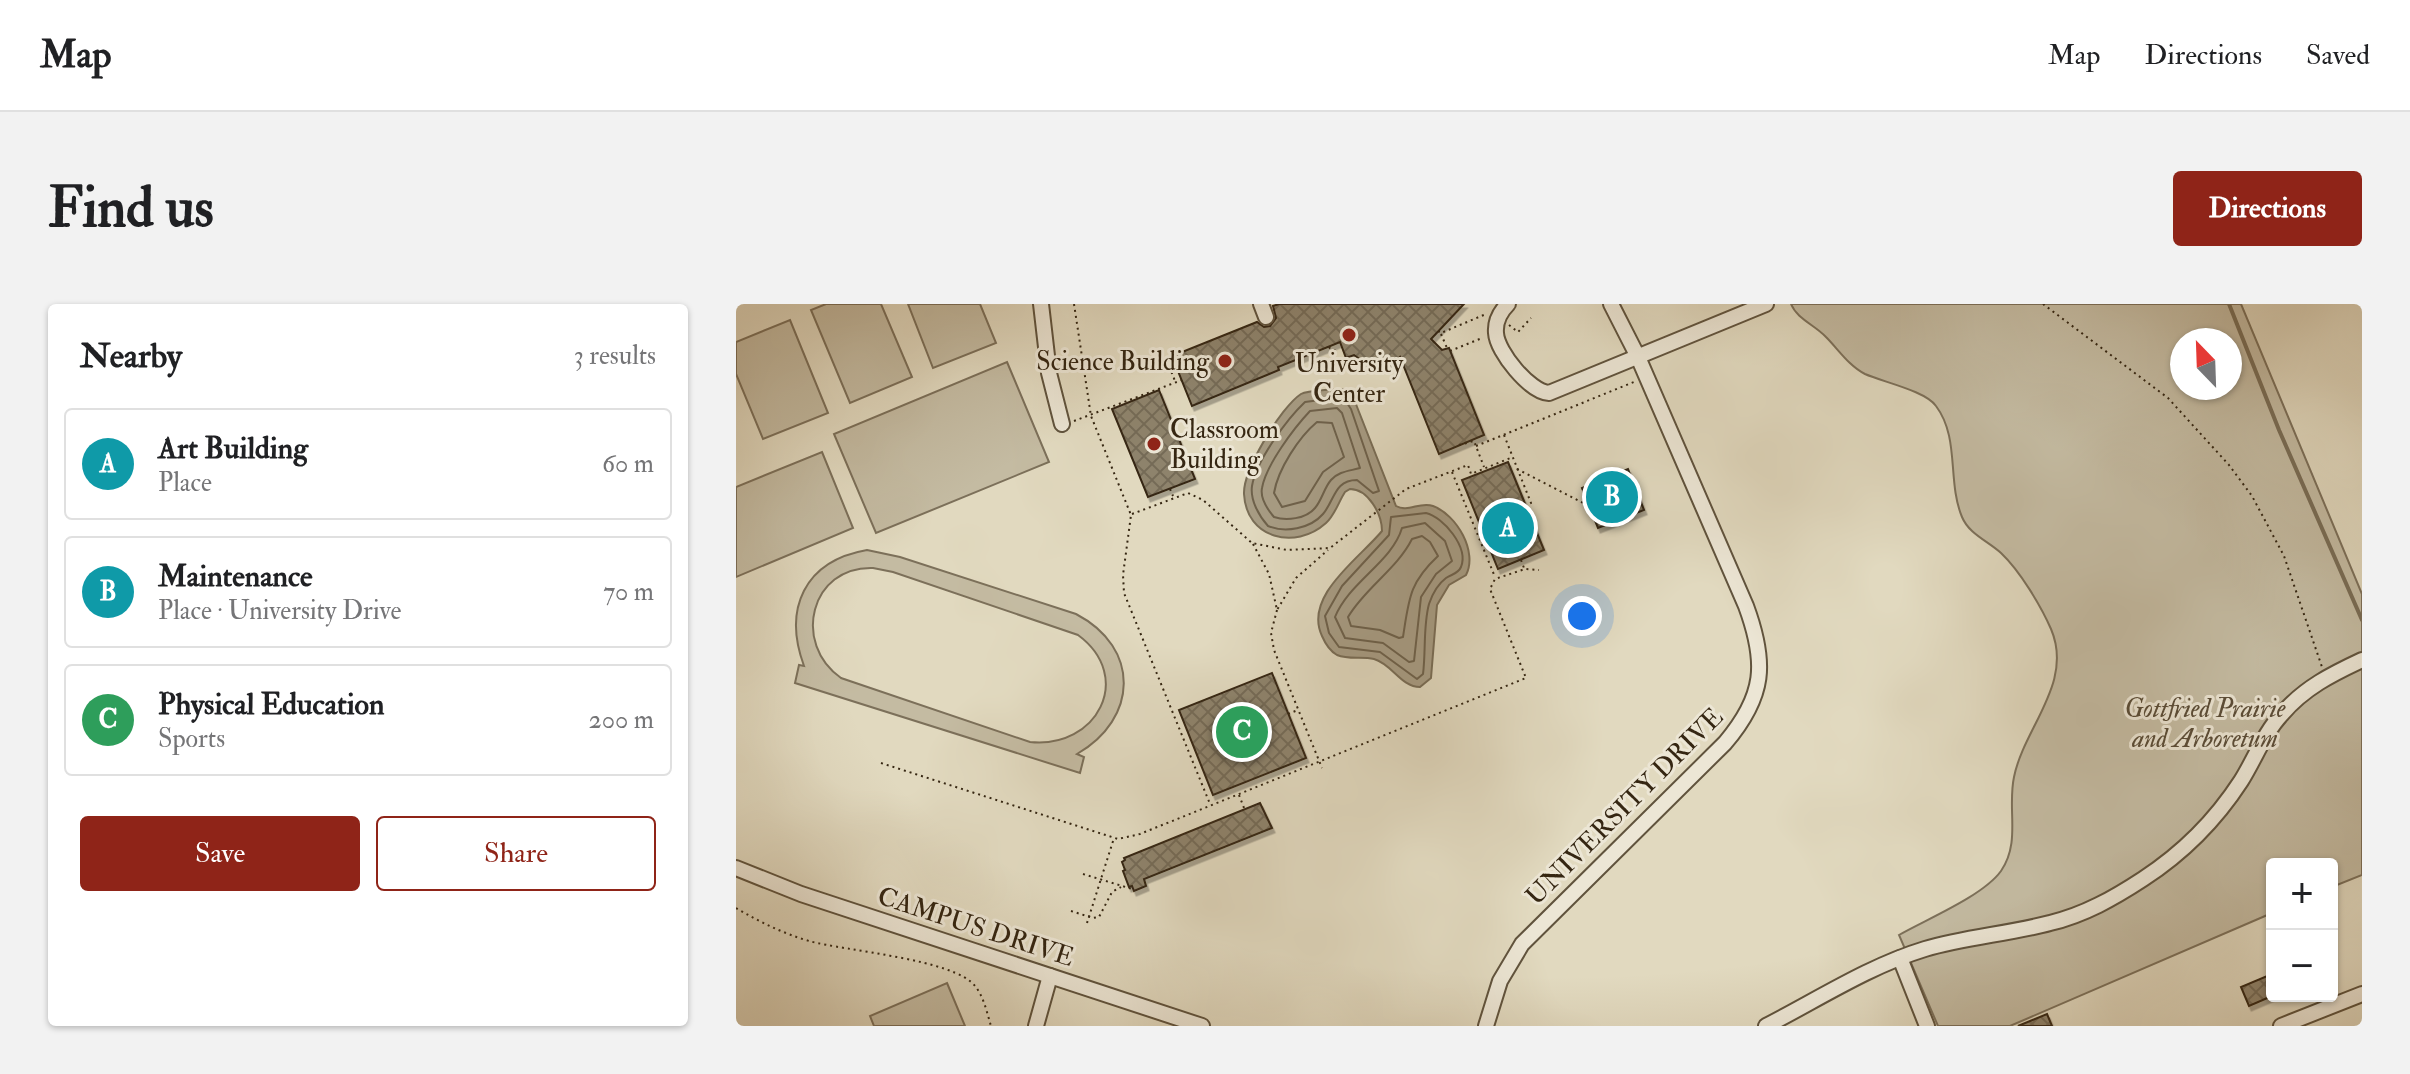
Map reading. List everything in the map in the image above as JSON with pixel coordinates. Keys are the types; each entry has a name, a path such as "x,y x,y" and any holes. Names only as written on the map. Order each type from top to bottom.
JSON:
{"street":[{"path":"1041,304 1049,373 1062,424"},
{"path":"1508,304 1494,317 1501,350 1524,379 1543,393 1554,393 1766,304"},
{"name":"UNIVERSITY DRIVE","path":"1486,1026 1507,965 1522,944 1725,743 1748,713 1757,690 1760,658 1752,622 1638,357 1611,304"},
{"path":"1766,1026 1900,958 1927,949 2067,918 2103,903 2146,877 2183,850 2206,827 2242,778 2274,723 2297,698 2327,677 2362,660"},
{"name":"CAMPUS DRIVE","path":"736,868 790,891 1202,1026"},
{"path":"1900,958 1927,1026"},
{"path":"1036,1026 1050,976"},
{"path":"2281,1026 2362,994"}],"path":[{"path":"1074,304 1091,416 1131,515 1123,575 1124,593 1210,805"},
{"path":"2043,304 2168,398 2229,465 2252,496 2284,556 2315,651 2327,677"},
{"path":"1487,335 1448,350 1439,332 1494,317 1518,332 1531,318"},
{"path":"1329,347 1332,351 1337,350"},
{"path":"1167,361 1176,382"},
{"path":"1476,446 1646,378"},
{"path":"1062,424 1091,416 1182,380"},
{"path":"1551,411 1553,415"},
{"path":"1504,435 1531,503 1526,505"},
{"path":"1459,445 1474,441 1485,468"},
{"path":"1322,768 1274,650 1271,633 1277,610 1296,578 1406,489 1468,465 1471,474 1513,457"},
{"path":"1517,469 1589,506"},
{"path":"1452,471 1495,579"},
{"path":"1170,489 1174,497"},
{"path":"1131,515 1188,493 1203,500 1252,543 1269,574 1277,610"},
{"path":"1252,543 1287,550 1330,548"},
{"path":"1521,560 1525,569"},
{"path":"881,763 1114,838 1140,834 1526,678 1490,589 1495,579 1525,569 1539,570"},
{"path":"1288,714 1299,709"},
{"path":"1189,754 1195,751"},
{"path":"1238,794 1244,808"},
{"path":"1087,923 1114,838"},
{"path":"1083,874 1132,889"},
{"path":"1071,911 1089,917 1100,916 1112,892 1121,887"},
{"path":"736,908 771,929 812,942 896,957 962,975 975,986 984,1002 991,1026"}],"green space":[{"path":"826,304 881,304 912,377 850,403 811,310"},
{"path":"908,304 980,304 996,343 933,368"},
{"name":"Gottfried Prairie and Arboretum","path":"1791,304 2241,304 2362,594 2362,875 2338,885 2338,858 2266,858 2266,916 2010,1026 1938,1026 1899,935 1968,898 2001,871 2012,837 2014,777 2019,758 2052,686 2056,649 2047,620 2023,579 2001,553 1974,533 1962,517 1948,432 1936,406 1914,391 1859,371 1822,333 1802,318"},
{"path":"790,320 828,413 763,439 736,374 736,342"},
{"path":"1007,362 1049,462 876,533 834,434"},
{"path":"822,452 853,528 736,577 736,487"},
{"path":"867,550 900,557 1076,614 1097,628 1112,645 1121,664 1124,684 1121,703 1112,722 1097,739 1077,754 1084,757 1080,773 795,683 799,665 804,666 796,625 804,591 828,565","holes":["873,568 893,572 1078,635 1095,652 1104,670 1106,689 1100,707 1090,722 1074,734 1054,741 1030,742 841,678 826,663 816,646 813,628 815,610 822,593 835,580 852,571"]},
{"path":"947,983 965,1026 874,1026 870,1016"}],"water":[{"path":"1350,389 1396,506 1433,506 1450,517 1467,545 1469,566 1466,575 1449,585 1437,605 1431,678 1420,687 1407,683 1374,659 1337,655 1322,636 1318,621 1327,592 1382,531 1377,510 1368,498 1350,489 1326,523 1314,532 1287,538 1263,530 1253,521 1247,509 1245,483 1256,455 1293,401 1305,393"}],"building":[{"path":"1464,304 1431,339 1442,350 1449,348 1484,435 1439,454 1400,357 1392,364 1386,360 1368,365 1354,355 1346,358 1340,342 1192,406 1172,356 1257,322 1264,327 1270,326 1276,318 1273,306"},
{"name":"Classroom Building","path":"1159,390 1195,479 1148,497 1112,409"},
{"path":"1508,462 1544,550 1498,569 1462,480"},
{"path":"1628,469 1644,510 1598,528 1582,488"},
{"path":"1272,673 1306,758 1213,795 1179,710"},
{"path":"1260,803 1272,828 1144,879 1146,886 1134,891 1132,886 1129,887 1123,871 1124,858"},
{"path":"2266,977 2266,999 2249,1006 2241,987"},
{"path":"2047,1014 2052,1026 2018,1026"}],"waterway":[{"path":"2229,304 2279,430 2362,620"}],"place":[{"name":"University Center","path":"1349,335"},
{"name":"Science Building","path":"1225,361"},
{"name":"Classroom Building","path":"1154,444"},
{"name":"Maintenance","path":"1612,497"},
{"name":"Art Building","path":"1508,528"},
{"name":"Physical Education","path":"1242,732"}]}
